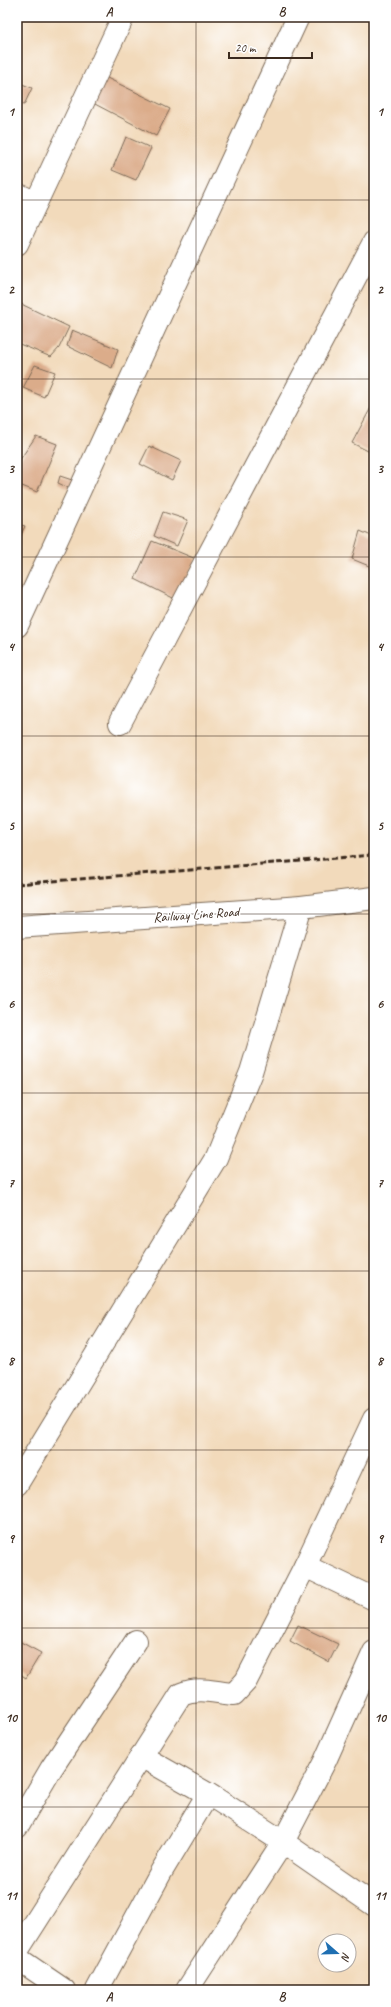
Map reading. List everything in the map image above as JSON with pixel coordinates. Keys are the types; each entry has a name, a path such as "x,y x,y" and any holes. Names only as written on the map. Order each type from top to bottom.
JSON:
{"street":[{"path":"17,244 123,17"},
{"path":"17,626 298,17"},
{"path":"17,194 36,203"},
{"path":"120,723 374,242"},
{"name":"Railway Line Road","path":"17,927 300,906 374,898"},
{"path":"17,1484 216,1158 251,1072 300,906"},
{"path":"17,1951 181,1694 209,1690 218,1694 234,1694 246,1682 305,1566 374,1419"},
{"path":"305,1566 374,1599"},
{"path":"17,1826 51,1769 136,1641"},
{"path":"187,1990 283,1842 325,1761 374,1652"},
{"path":"141,1756 208,1794 283,1842 374,1905"},
{"path":"97,1990 161,1872 208,1794"},
{"path":"17,1958 64,1990"}],"building":[{"path":"105,77 170,109 156,136 93,103"},
{"path":"17,82 32,88 24,105 17,102"},
{"path":"126,137 151,148 136,180 112,170"},
{"path":"17,302 69,327 59,348 51,357 17,343"},
{"path":"72,330 118,349 112,368 67,346"},
{"path":"35,365 55,372 44,397 23,388"},
{"path":"374,402 374,454 352,443"},
{"path":"36,436 57,444 37,492 17,484 17,464"},
{"path":"149,446 181,461 172,480 140,464"},
{"path":"60,476 78,482 75,491 58,483"},
{"path":"163,512 188,520 177,546 154,536"},
{"path":"17,524 25,526 19,539 17,538"},
{"path":"360,531 374,537 374,568 352,559"},
{"path":"152,541 196,559 175,599 135,579"},
{"path":"298,1625 338,1644 329,1662 290,1641"},
{"path":"17,1640 41,1653 26,1678 17,1672"}],"railway":[{"path":"17,884 374,855"}]}
